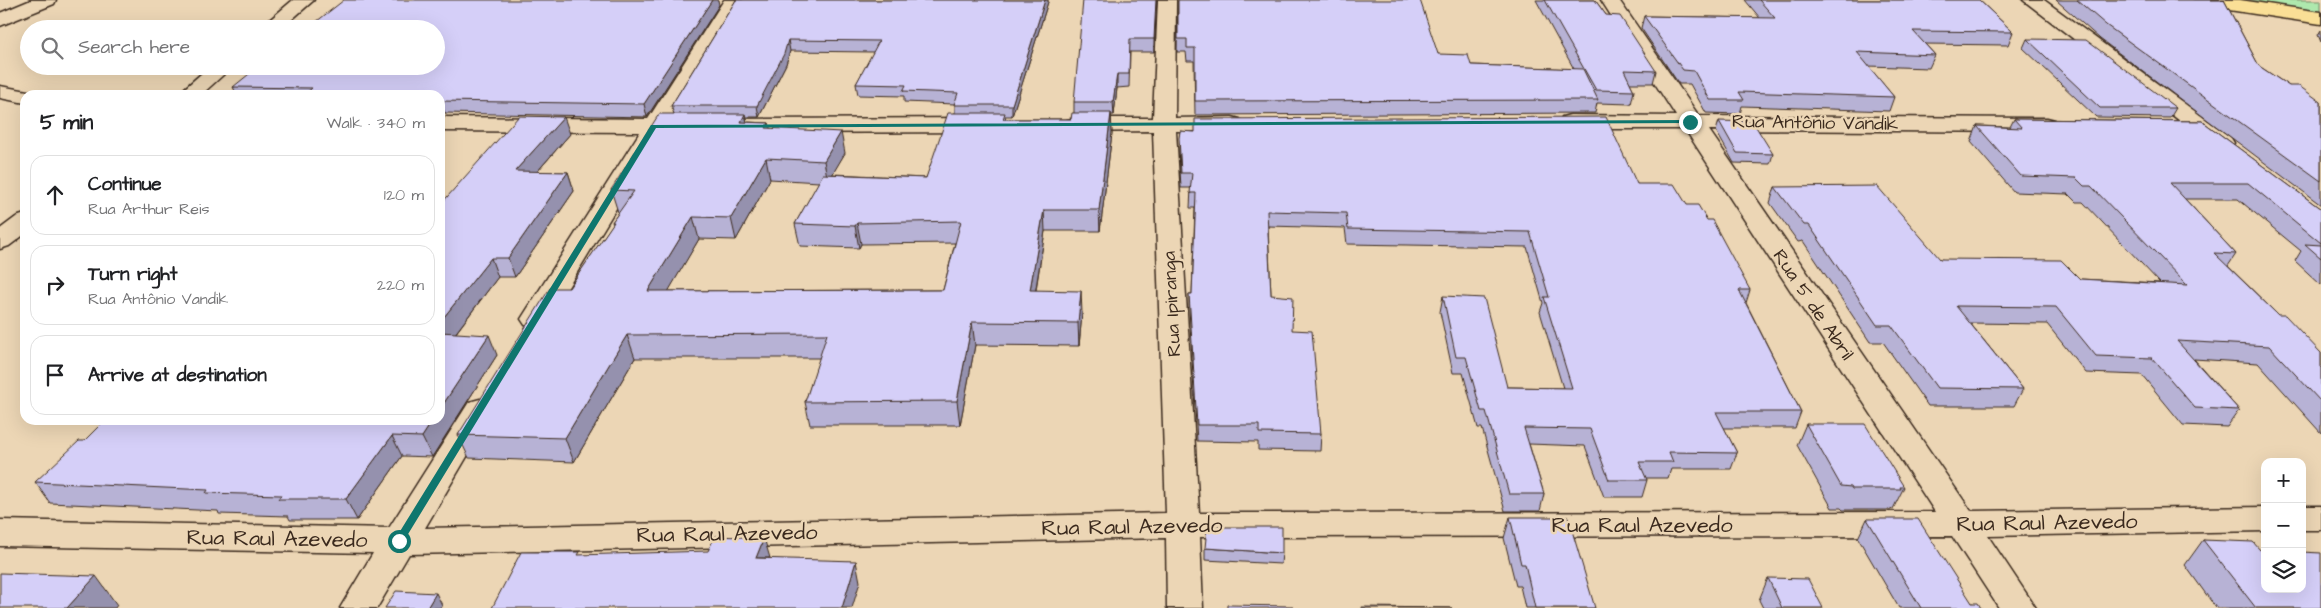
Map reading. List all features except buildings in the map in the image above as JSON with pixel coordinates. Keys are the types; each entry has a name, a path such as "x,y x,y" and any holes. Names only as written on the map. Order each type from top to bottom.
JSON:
{"highway":[{"path":"2203,0 2321,18"}],"street":[{"path":"0,20 47,0"},
{"path":"280,20 304,0"},
{"path":"524,338 733,0"},
{"name":"Rua Ipiranga","path":"1167,0 1164,124 1183,525 1184,608"},
{"name":"Rua 5 de Abril","path":"1610,0 1690,122 2018,608"},
{"path":"2032,0 2238,156"},
{"path":"194,90 212,75"},
{"path":"0,92 20,96"},
{"name":"Rua Antônio Vandik","path":"1551,122 2063,125"},
{"path":"445,124 654,126 1007,125"},
{"path":"1056,125 1253,124"},
{"path":"2162,126 2201,127"},
{"path":"0,241 20,226"},
{"path":"358,608 492,388"},
{"path":"2306,518 2321,518"},
{"name":"Rua Raul Azevedo","path":"0,534 399,541 1183,525 1961,524 2261,519"}],"green space":[{"path":"2226,0 2321,0 2321,14"}],"route":[{"path":"399,541 654,126 1690,122"}]}
